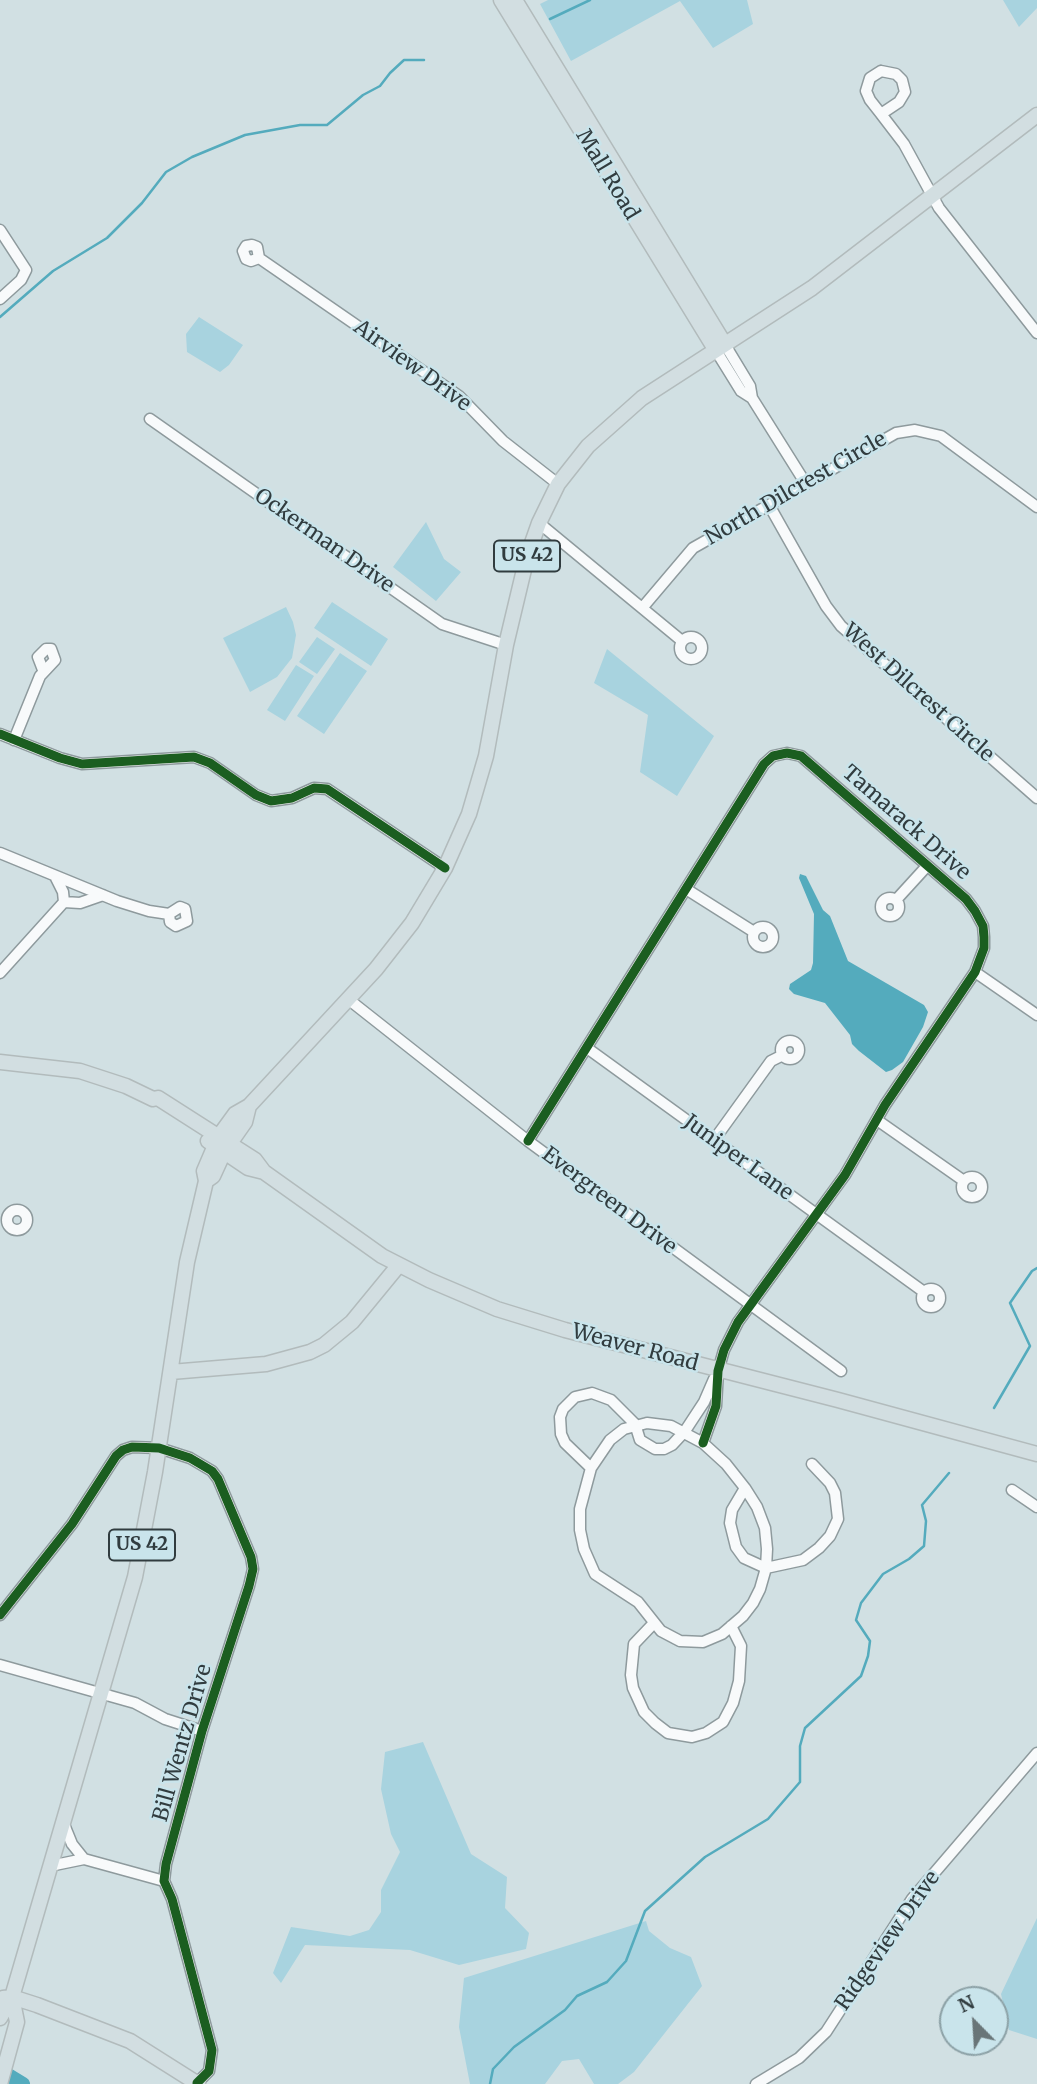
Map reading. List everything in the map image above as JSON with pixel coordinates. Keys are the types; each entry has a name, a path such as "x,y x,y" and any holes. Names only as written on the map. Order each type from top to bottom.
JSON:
{"main road":[{"name":"Mall Road","path":"501,0 719,346"},
{"name":"Mall Road","path":"515,0 719,346"},
{"name":"US 42","path":"0,2018 50,1866 135,1577 150,1507 187,1262 206,1181 213,1176 222,1144 245,1122 249,1106 376,969 412,923 445,868 477,788 527,557 539,523 558,484 587,446 624,411 719,346 821,282 1037,115"},
{"name":"Weaver Road","path":"0,1062 80,1071 127,1086 153,1099 158,1098 222,1144 248,1168 264,1172 398,1266 503,1311 718,1371 838,1400 1037,1454"},
{"path":"171,1372 266,1364 310,1352 352,1322 398,1266"},
{"path":"0,1986 6,1998 130,2041 197,2084"},
{"name":"US 42","path":"0,2084 17,2022 6,1998"}],"street":[{"path":"881,114 904,144 939,208 1037,333"},
{"path":"0,230 26,270 22,280 0,299"},
{"name":"Airview Drive","path":"258,258 460,396 503,441 558,484"},
{"path":"719,346 750,386 752,398 806,484"},
{"name":"Ockerman Drive","path":"150,419 442,624 506,645"},
{"name":"North Dilcrest Circle","path":"643,607 694,548 897,433 915,430 933,433 947,440 1037,507"},
{"name":"West Dilcrest Circle","path":"769,506 826,606 841,626 1037,798"},
{"path":"539,523 682,640"},
{"path":"14,740 43,670"},
{"path":"0,734 82,764 194,757 210,763 256,795 271,801 292,798 314,788 327,789 445,868"},
{"name":"Tamarack Drive","path":"528,1141 764,764 778,754 796,754 807,761 966,899 979,917 983,926 984,948 975,972 877,1120 854,1160 750,1306 724,1350 704,1402 685,1431"},
{"path":"0,853 137,908 169,914"},
{"path":"896,900 927,866"},
{"path":"0,973 64,902 63,892 55,876"},
{"path":"686,889 754,932"},
{"path":"64,902 80,903 103,895"},
{"path":"975,972 1037,1015"},
{"name":"Evergreen Drive","path":"348,999 528,1141 841,1371"},
{"name":"Juniper Lane","path":"587,1048 923,1292"},
{"path":"714,1140 771,1061 783,1055"},
{"path":"877,1120 964,1181"},
{"path":"703,1443 716,1406 718,1371"},
{"path":"591,1468 565,1443 561,1434 560,1417 568,1402 583,1394 601,1394 611,1400 635,1424 640,1440 655,1449 672,1445 685,1431"},
{"path":"659,1423 685,1431 703,1443 726,1464 745,1488 757,1507 765,1528 766,1568 760,1589 753,1603 731,1626 713,1639 692,1643 671,1638 654,1623 639,1602 595,1574 584,1549 580,1509 591,1468 610,1440 635,1424 659,1423"},
{"path":"0,1615 72,1524 119,1453 132,1447 159,1448"},
{"name":"Bill Wentz Drive","path":"159,1448 190,1458 212,1471 247,1547 253,1569 250,1586 202,1731 166,1864 164,1881"},
{"path":"745,1488 732,1510 731,1535 744,1558 766,1568 803,1560 819,1548 836,1526 838,1506 830,1483 812,1464"},
{"path":"1012,1490 1037,1507"},
{"path":"654,1623 634,1644 631,1675 633,1688 644,1712 655,1723 668,1733 692,1737 706,1733 723,1722 733,1703 739,1681 741,1646 731,1626"},
{"path":"0,1665 135,1703 153,1714 202,1731"},
{"name":"Ridgeview Drive","path":"756,2084 799,2058 826,2032 912,1899 1037,1753"},
{"path":"63,1822 72,1844 84,1859"},
{"path":"50,1866 84,1859 164,1881 172,1899 212,2050 209,2071 197,2084"}],"shaded area":[{"path":"548,0 747,0 753,24 713,48 680,1 571,61 540,4"},
{"path":"1003,0 1037,0 1037,8 1019,27"},
{"path":"199,317 243,345 229,365 220,372 187,352 186,334"},
{"path":"426,522 444,559 461,572 436,601 393,567"},
{"path":"332,602 388,639 371,666 314,628"},
{"path":"286,607 296,635 292,658 277,677 250,692 223,638"},
{"path":"317,637 335,649 317,674 299,662"},
{"path":"607,649 714,736 677,796 640,772 648,715 594,683"},
{"path":"340,653 367,671 324,734 297,716"},
{"path":"296,665 314,676 285,721 267,710"},
{"path":"423,1742 471,1854 507,1877 505,1908 529,1933 526,1949 459,1965 410,1950 305,1945 281,1983 273,1973 291,1927 350,1936 369,1930 381,1912 381,1890 400,1852 391,1834 381,1789 385,1752"},
{"path":"1037,1918 1037,2039 1009,2030 1009,1986 1005,1986"},
{"path":"646,1921 649,1931 670,1948 691,1957 702,1986 634,2072 618,2084 594,2084 579,2059 562,2061 545,2084 470,2084 459,2027 464,1978"}],"water":[{"path":"800,874 806,876 823,910 830,916 848,961 924,1005 928,1012 923,1027 903,1062 892,1070 886,1072 852,1044 850,1035 825,1003 794,994 789,989 790,984 811,970 813,963 814,914 799,878"}],"waterway":[{"path":"550,19 590,0"},
{"path":"0,317 53,271 107,238 142,203 166,172 192,157 245,135 300,125 327,125 363,95 380,86 404,60 424,60"},
{"path":"994,1408 1030,1346 1010,1303 1032,1271 1037,1268"},
{"path":"490,2084 493,2069 514,2047 565,2010 577,1996 607,1982 626,1961 645,1911 705,1857 768,1819 800,1782 800,1746 805,1728 861,1676 868,1656 870,1641 856,1620 861,1603 883,1574 909,1559 924,1546 926,1521 922,1505 949,1473"},
{"path":"0,2070 23,2084"}],"cycle path":[{"path":"0,734 82,764 194,757 210,763 256,795 271,801 292,798 314,788 327,789 445,868"},
{"path":"528,1141 764,764 773,756 787,753 801,756 966,899 975,911 983,926 984,937 984,948 975,972 885,1105 845,1175 738,1322 724,1350 718,1371 716,1406 703,1443"},
{"path":"0,1615 72,1524 116,1456 123,1450 132,1447 159,1448 190,1458 212,1471 218,1479 251,1557 253,1569 202,1731 166,1864 164,1881 172,1899 212,2050 209,2071 197,2083"}]}
